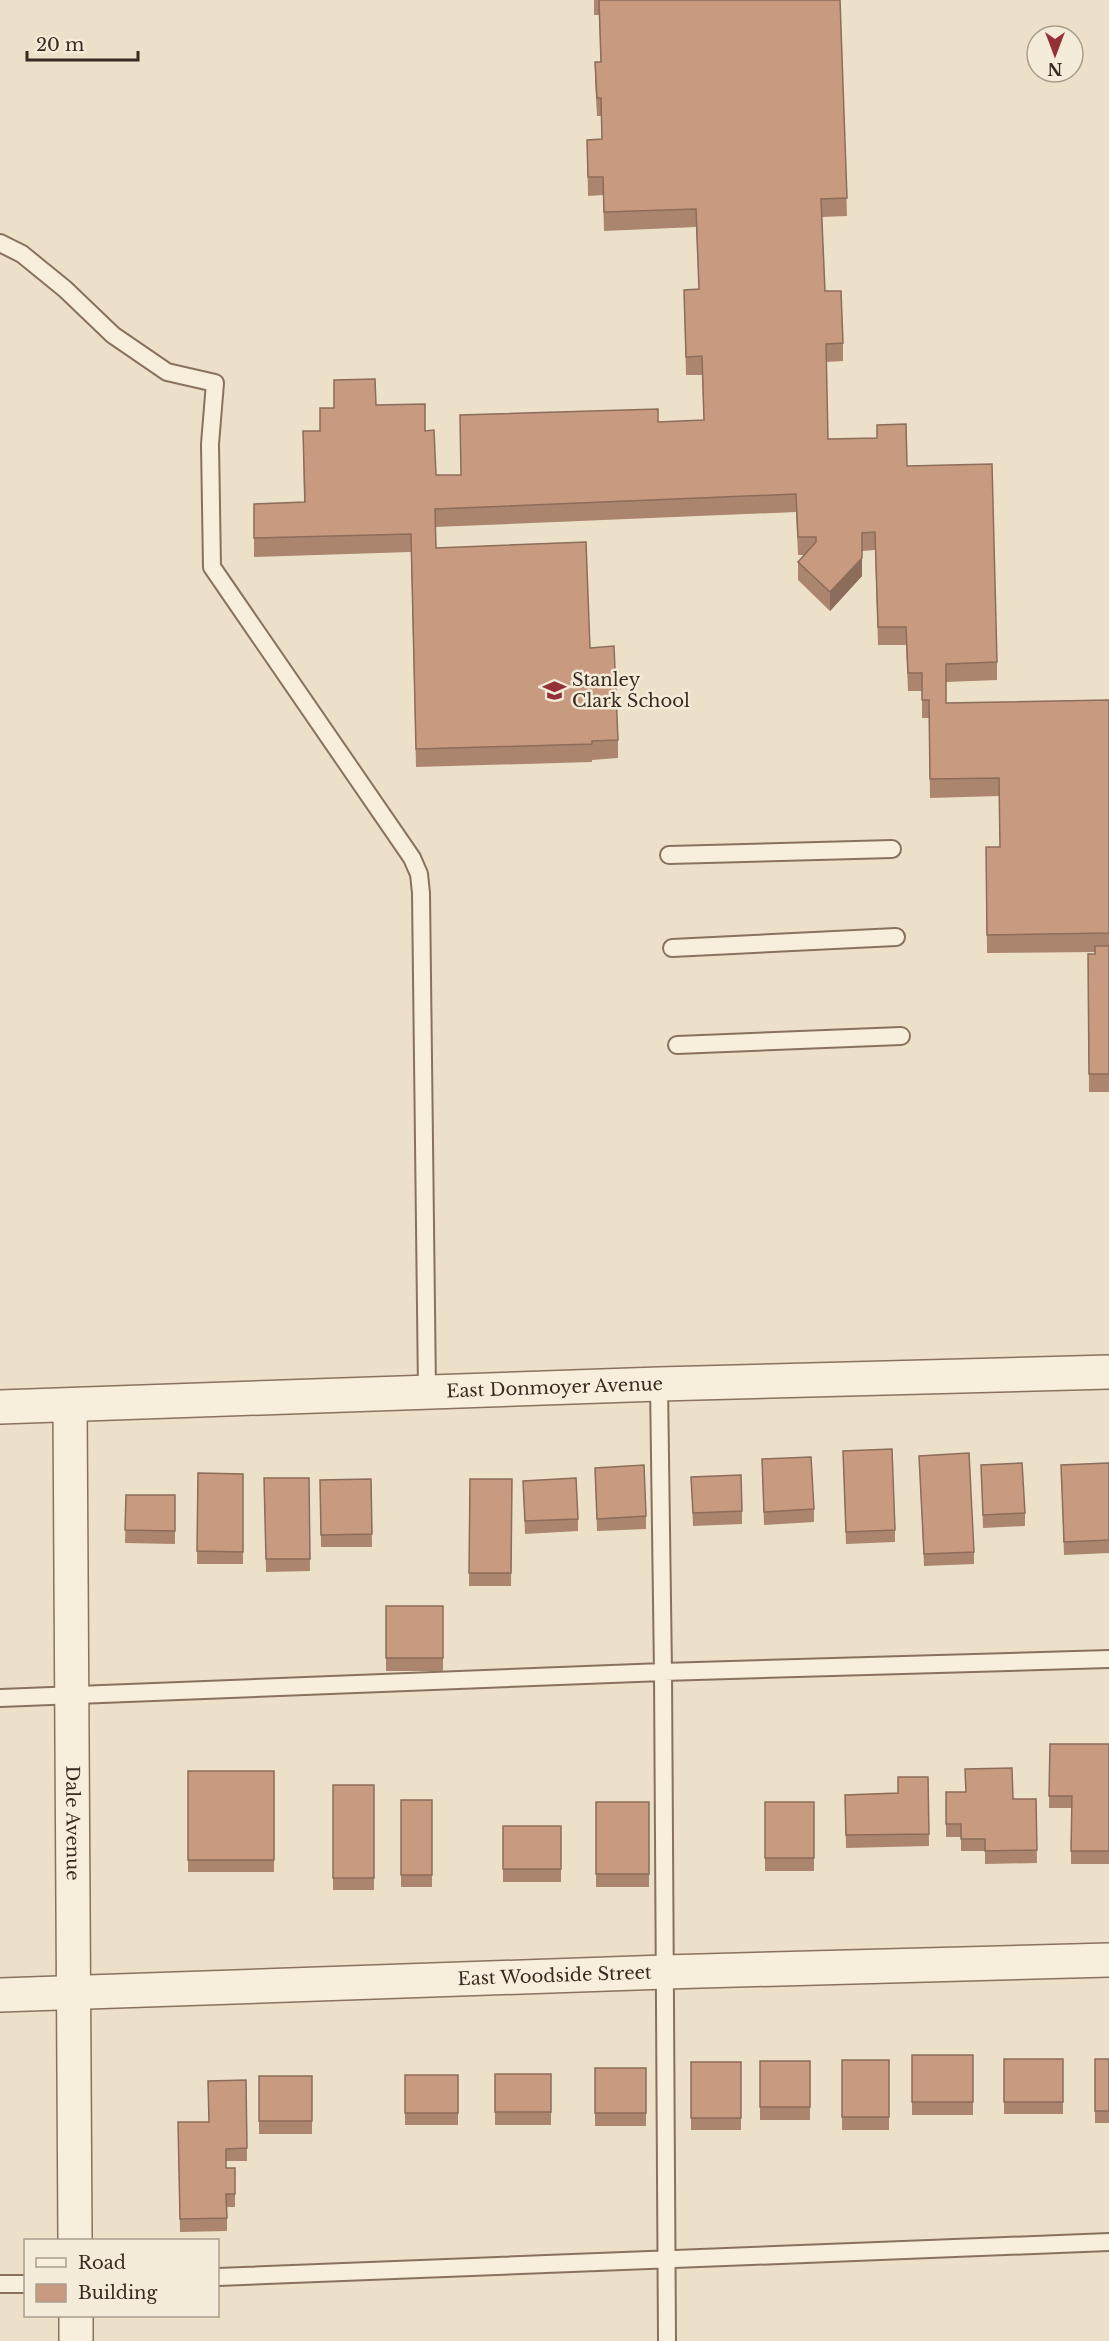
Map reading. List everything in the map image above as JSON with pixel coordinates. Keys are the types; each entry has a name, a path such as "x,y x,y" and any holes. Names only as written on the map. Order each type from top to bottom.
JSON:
{"street":[{"name":"East Donmoyer Avenue","path":"0,1407 427,1391 1109,1372"},
{"name":"Dale Avenue","path":"70,1405 75,2239"},
{"name":"East Woodside Street","path":"0,1995 665,1972 1109,1960"},
{"path":"76,2317 76,2341"}],"lane":[{"path":"0,243 22,254 65,289 113,335 167,372 215,382 210,444 212,567 412,858 419,874 427,1391"},
{"path":"669,855 892,849"},
{"path":"672,948 896,937"},
{"path":"677,1045 901,1036"},
{"path":"659,1384 667,2341"},
{"path":"0,1698 72,1697 663,1672 1109,1659"},
{"path":"219,2277 1109,2242"},
{"path":"0,2284 24,2284"}],"building":[{"path":"599,0 840,0 847,198 821,199 825,291 841,291 843,343 826,344 828,439 877,438 877,425 906,424 907,466 992,464 997,662 946,664 946,703 1109,700 1109,933 987,935 986,847 1000,847 999,778 930,779 929,700 922,700 922,673 908,673 906,627 878,627 875,532 862,533 862,558 830,592 798,562 816,542 816,537 798,537 796,494 435,509 436,548 586,542 590,648 614,646 618,740 592,741 592,744 416,749 411,534 254,538 254,504 305,502 303,431 320,431 320,408 334,408 334,380 375,379 376,405 425,404 425,431 434,430 436,475 461,475 460,415 658,409 658,422 704,420 702,356 686,357 684,290 699,289 696,209 604,212 603,177 588,177 587,140 602,139 601,98 597,98 595,62 601,62"},
{"path":"1095,946 1109,946 1109,1074 1089,1074 1088,954 1095,954"},
{"path":"892,1449 895,1530 846,1532 843,1451"},
{"path":"969,1453 974,1552 924,1554 919,1456"},
{"path":"811,1457 814,1509 764,1512 762,1459"},
{"path":"1022,1463 1025,1513 983,1515 981,1465"},
{"path":"1109,1463 1109,1540 1064,1542 1061,1465"},
{"path":"644,1465 646,1516 597,1519 595,1468"},
{"path":"198,1473 243,1474 243,1552 197,1551"},
{"path":"741,1475 742,1511 693,1513 691,1477"},
{"path":"264,1478 309,1478 310,1559 266,1559"},
{"path":"576,1478 578,1519 525,1521 523,1481"},
{"path":"371,1479 372,1534 321,1535 320,1480"},
{"path":"470,1479 512,1479 511,1573 469,1573"},
{"path":"126,1495 175,1495 175,1531 125,1530"},
{"path":"386,1606 443,1606 443,1658 386,1658"},
{"path":"1050,1744 1109,1744 1109,1851 1071,1851 1072,1796 1049,1796"},
{"path":"1012,1768 1013,1799 1036,1799 1037,1850 985,1851 985,1839 961,1839 961,1824 946,1824 946,1792 966,1792 965,1769"},
{"path":"188,1771 274,1771 274,1860 188,1860"},
{"path":"898,1777 928,1777 929,1834 846,1835 845,1795 898,1793"},
{"path":"333,1785 374,1785 374,1878 333,1878"},
{"path":"401,1800 432,1800 432,1875 401,1875"},
{"path":"596,1802 649,1802 649,1874 596,1874"},
{"path":"765,1802 814,1802 814,1858 765,1858"},
{"path":"503,1826 561,1826 561,1869 503,1869"},
{"path":"912,2055 973,2055 973,2102 912,2102"},
{"path":"1004,2059 1063,2059 1063,2102 1004,2102"},
{"path":"1095,2059 1109,2059 1109,2111 1095,2111"},
{"path":"842,2060 889,2060 889,2117 842,2117"},
{"path":"760,2061 810,2061 810,2107 760,2107"},
{"path":"691,2062 741,2062 741,2118 691,2118"},
{"path":"595,2068 646,2068 646,2113 595,2113"},
{"path":"495,2074 551,2074 551,2112 495,2112"},
{"path":"405,2075 458,2075 458,2113 405,2113"},
{"path":"259,2076 312,2076 312,2121 259,2121"},
{"path":"246,2080 247,2148 226,2149 226,2168 235,2168 235,2194 226,2194 227,2218 180,2219 178,2122 209,2122 208,2081"}],"place":[{"name":"Stanley Clark School","path":"554,690"}]}
